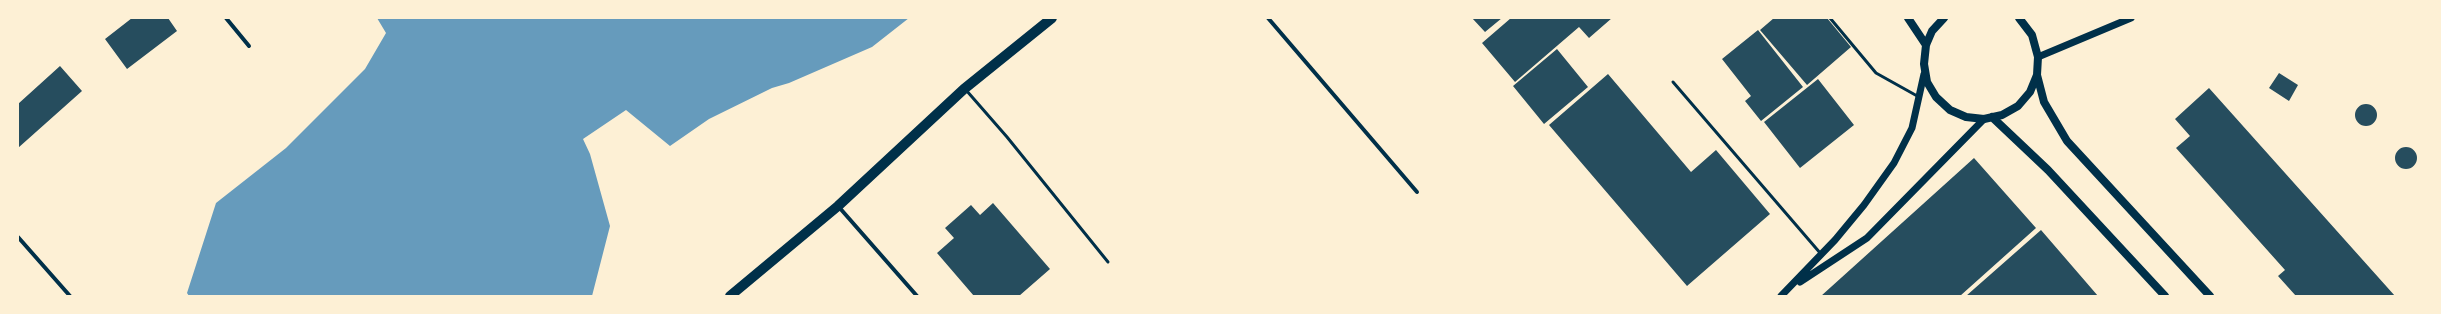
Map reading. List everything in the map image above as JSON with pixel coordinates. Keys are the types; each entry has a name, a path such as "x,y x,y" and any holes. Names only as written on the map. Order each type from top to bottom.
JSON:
{"main road":[{"path":"730,296 838,206 964,89 1052,18"},
{"path":"1908,18 1926,45"},
{"path":"1944,18 1932,31 1926,45 1925,70 1927,82 1936,98 1950,110 1966,117 1988,118 2002,115 2018,106 2030,92 2037,75"},
{"path":"2019,18 2032,35 2038,57 2037,75 2044,102 2067,142 2210,296"},
{"path":"1988,118 2048,170 2165,296"}],"street":[{"path":"226,18 249,46"},
{"path":"1268,18 1417,192"},
{"path":"2038,57 2131,18"},
{"path":"1781,296 1822,255 1864,205 1894,163 1912,128 1920,98 1925,70"},
{"path":"1789,288 1867,238 1988,118"},
{"path":"838,206 917,296"},
{"path":"18,237 70,296"}],"lane":[{"path":"1830,18 1876,73 1920,98"},
{"path":"1673,82 1822,255"},
{"path":"964,89 1007,137 1108,262"}],"water":[{"path":"377,18 909,18 872,47 789,83 772,88 709,119 670,146 626,110 583,139 590,154 610,226 592,296 189,296 187,293 216,203 286,148 365,69 386,33"}],"building":[{"path":"132,18 168,18 177,31 127,69 105,39"},
{"path":"1472,18 1502,18 1485,32"},
{"path":"1511,18 1612,18 1589,38 1579,27 1515,82 1482,43"},
{"path":"1774,18 1827,18 1851,47 1807,85 1760,30"},
{"path":"1758,30 1803,87 1761,121 1745,101 1751,96 1722,59"},
{"path":"1557,49 1588,87 1544,124 1513,86"},
{"path":"60,66 82,91 18,148 18,104"},
{"path":"2279,73 2298,85 2289,101 2269,88"},
{"path":"1608,74 1691,172 1716,150 1770,214 1687,286 1549,125"},
{"path":"1818,79 1854,125 1800,168 1764,122"},
{"path":"2209,88 2395,296 2296,296 2278,276 2285,270 2176,148 2190,136 2175,119"},
{"path":"2366,104 2374,107 2377,115 2374,123 2366,126 2358,123 2355,115 2358,107"},
{"path":"2406,147 2414,150 2417,158 2414,166 2406,169 2398,166 2395,158 2398,150"},
{"path":"1974,158 2036,228 1960,296 1821,296"},
{"path":"993,203 1050,269 1019,296 974,296 937,253 954,238 945,228 971,205 980,215"},
{"path":"2041,230 2098,296 1966,296"}]}
